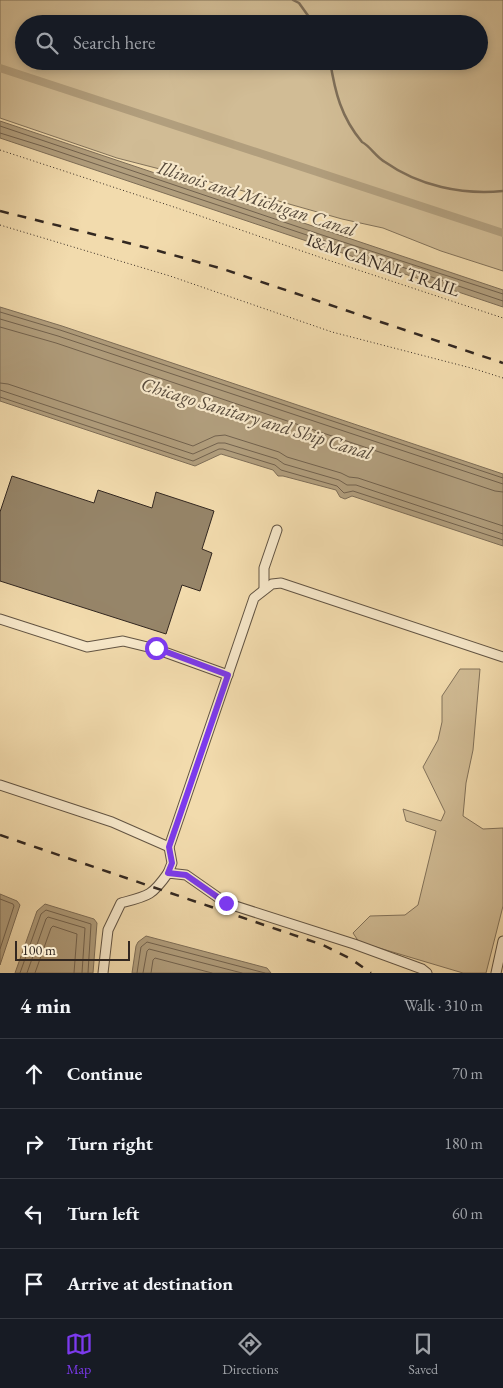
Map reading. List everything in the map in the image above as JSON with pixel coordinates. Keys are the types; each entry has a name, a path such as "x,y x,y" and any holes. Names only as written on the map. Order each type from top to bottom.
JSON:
{"lane":[{"path":"264,589 264,568 277,530"},
{"path":"103,973 108,930 121,903 147,896 157,889 168,873 172,863 169,847 254,598 264,589 272,584 281,583 503,657"},
{"path":"0,618 87,647 123,641 156,648 228,675"},
{"path":"0,785 112,822 169,847"},
{"path":"168,873 186,875 226,903 354,944 422,969 427,973"},
{"path":"496,973 503,941"}],"path":[{"name":"I&M CANAL TRAIL","path":"0,150 503,318"},
{"path":"0,225 170,276 332,332 503,378"}],"shaded area":[{"path":"0,0 503,0 503,271 441,251 383,228 342,219 117,158 0,118"},
{"path":"460,669 480,669 473,750 466,783 463,816 483,829 503,828 503,906 486,973 463,973 359,942 353,933 370,916 405,915 418,905 436,831 406,821 403,809 441,821 445,812 423,767 438,740 442,722 442,696"}],"water":[{"name":"Illinois and Michigan Canal","path":"0,121 503,290 503,307 0,138"},
{"name":"Chicago Sanitary and Ship Canal","path":"0,307 62,326 503,474 503,546 352,496 345,499 340,497 336,490 278,476 273,470 221,454 195,466 0,401"},
{"path":"0,894 17,901 20,905 0,965"},
{"path":"45,904 94,919 97,923 93,973 15,973 37,911"},
{"path":"146,936 267,968 271,973 132,973 136,946"}],"building":[{"path":"12,476 94,503 98,490 152,508 156,492 214,511 202,549 212,553 200,591 182,585 166,634 0,581 0,512"}],"waterway":[{"path":"293,0 299,3 308,15"},
{"path":"0,68 503,233"},
{"path":"332,70 340,104 349,123 362,142 382,160 412,177 441,187 472,192 503,191"}],"railway":[{"path":"0,211 223,269 503,363"},
{"path":"0,835 323,945 351,959 371,973"}],"route":[{"path":"156,648 228,675 169,847 172,863 168,873 186,875 226,903"}]}
